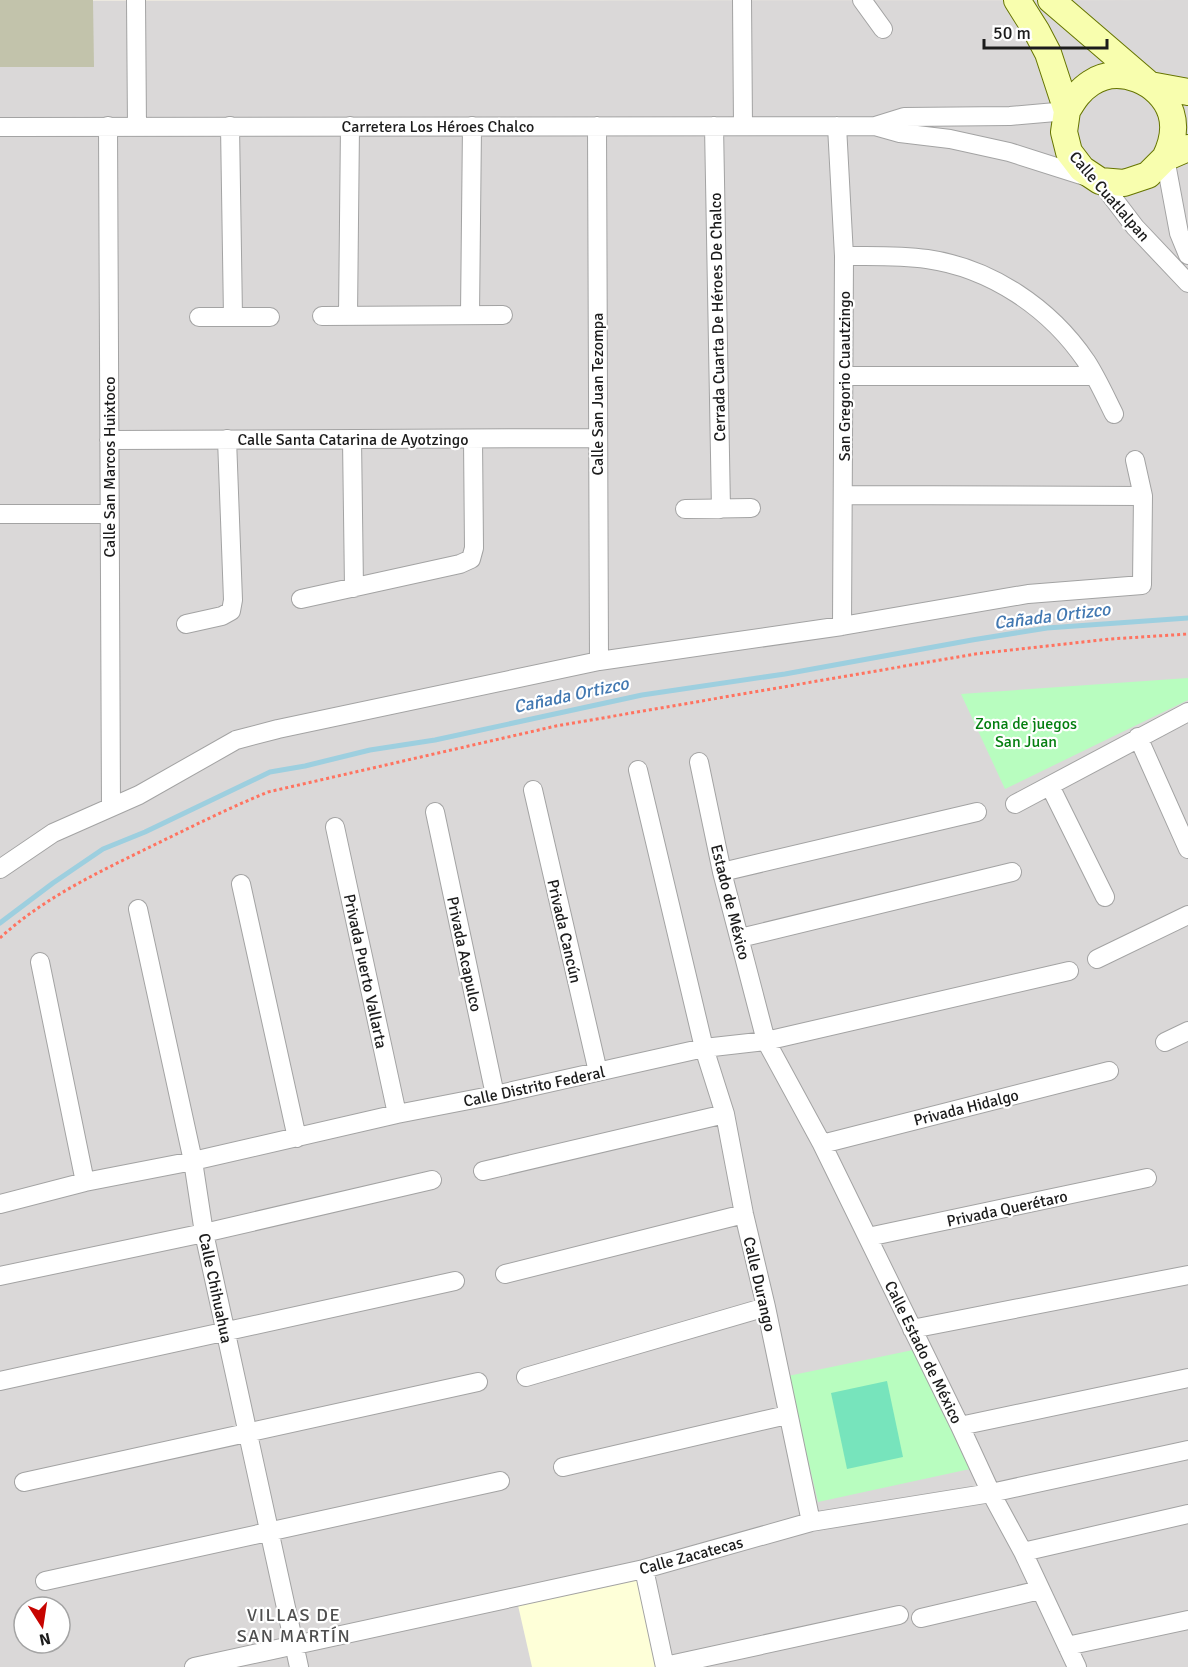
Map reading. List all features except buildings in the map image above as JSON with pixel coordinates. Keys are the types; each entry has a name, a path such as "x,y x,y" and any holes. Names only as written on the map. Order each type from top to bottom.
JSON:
{"street":[{"path":"136,0 137,126"},
{"path":"742,0 743,126"},
{"path":"862,0 883,29"},
{"name":"Calle Cuatlalpan","path":"1017,0 1048,53 1067,111 1064,132 1069,152 1082,169 1100,180 1135,227 1188,283"},
{"path":"1051,0 1168,92"},
{"path":"1067,111 1078,94 1093,81 1112,75 1132,76 1168,92"},
{"name":"Calle Cuatlalpan","path":"1168,92 1174,128 1172,144 1177,153 1179,233 1188,255"},
{"name":"Carretera Los Héroes Chalco","path":"875,126 904,117 1010,116 1067,111"},
{"name":"Calle San Marcos Huixtoco","path":"108,126 111,807"},
{"path":"231,126 233,317"},
{"path":"348,316 350,126"},
{"path":"470,315 472,126"},
{"name":"Calle San Juan Tezompa","path":"597,126 598,661"},
{"name":"Cerrada Cuarta De Héroes De Chalco","path":"714,126 721,509"},
{"name":"San Gregorio Cuautzingo","path":"837,126 844,256 842,626"},
{"name":"Carretera Los Héroes Chalco","path":"0,127 875,126 900,133 950,139 1010,152 1100,180 1124,183 1148,175 1177,153"},
{"path":"844,256 897,256 928,259 983,274 1015,292 1044,314 1067,336 1094,376 1114,414"},
{"path":"322,316 503,315"},
{"path":"199,317 270,317"},
{"path":"844,376 1094,376"},
{"name":"Calle Santa Catarina de Ayotzingo","path":"109,440 597,438"},
{"path":"186,624 222,616 231,611 233,600 227,439"},
{"path":"352,439 354,588"},
{"path":"301,599 460,564 471,559 474,548 473,439"},
{"path":"0,869 53,833 139,795 236,740 278,729 598,661 842,626 1028,594 1142,585 1143,496 1135,460"},
{"path":"844,495 1143,496"},
{"path":"685,509 751,508"},
{"path":"0,514 109,514"},
{"path":"1014,804 1188,712"},
{"path":"1138,737 1188,849"},
{"name":"Estado de México","path":"699,762 722,872 766,1041"},
{"name":"Calle Durango","path":"638,770 704,1048 725,1114 744,1214 811,1522"},
{"path":"1050,786 1105,897"},
{"name":"Privada Cancún","path":"533,790 598,1072"},
{"path":"722,872 977,812"},
{"name":"Privada Acapulco","path":"435,813 495,1095"},
{"name":"Privada Puerto Vallarta","path":"335,827 397,1114"},
{"path":"740,938 1012,872"},
{"path":"241,884 297,1138"},
{"name":"Calle Chihuahua","path":"138,909 193,1161 204,1233 225,1332 299,1667"},
{"path":"1097,959 1188,915"},
{"path":"40,963 85,1182"},
{"name":"Calle Distrito Federal","path":"0,1204 85,1182 193,1161 397,1114 495,1095 704,1048 766,1041 1069,970"},
{"path":"1166,1042 1188,1031"},
{"name":"Calle Estado de México","path":"766,1041 822,1144 991,1493 1023,1552 1077,1667"},
{"name":"Privada Hidalgo","path":"822,1144 1109,1071"},
{"path":"483,1171 725,1114"},
{"name":"Privada Querétaro","path":"868,1237 1147,1178"},
{"path":"0,1276 204,1233 432,1180"},
{"path":"505,1274 744,1214"},
{"path":"912,1329 1188,1275"},
{"path":"0,1381 455,1281"},
{"path":"526,1377 766,1307"},
{"path":"960,1426 1188,1378"},
{"path":"24,1482 478,1382"},
{"path":"563,1467 788,1415"},
{"name":"Calle Zacatecas","path":"194,1667 644,1569 811,1522 991,1493 1188,1450"},
{"path":"45,1581 500,1481"},
{"path":"1023,1552 1188,1514"},
{"path":"644,1569 665,1667 899,1616"},
{"path":"921,1618 1040,1590"},
{"path":"1067,1646 1188,1620"}],"path":[{"path":"0,938 58,896 106,868 227,809 268,792 556,726 975,654 1110,639 1188,634"}],"shaded area":[{"path":"0,0 93,0 94,67 0,67"},
{"path":"1188,0 1188,1667 0,1667 0,1"},
{"path":"638,1574 659,1667 532,1667 517,1601"}],"green space":[{"name":"Zona de juegos San Juan","path":"1188,678 1188,700 1005,789 961,694"},
{"path":"913,1350 970,1469 818,1502 788,1376"},
{"path":"887,1381 903,1457 847,1469 831,1393"}],"waterway":[{"name":"Cañada Ortizco","path":"0,923 103,849 145,832 270,772 370,750 435,740 642,695 785,674 1047,628 1188,618"}],"district":[{"name":"VILLAS DE SAN MARTÍN","path":"294,1625"}]}
